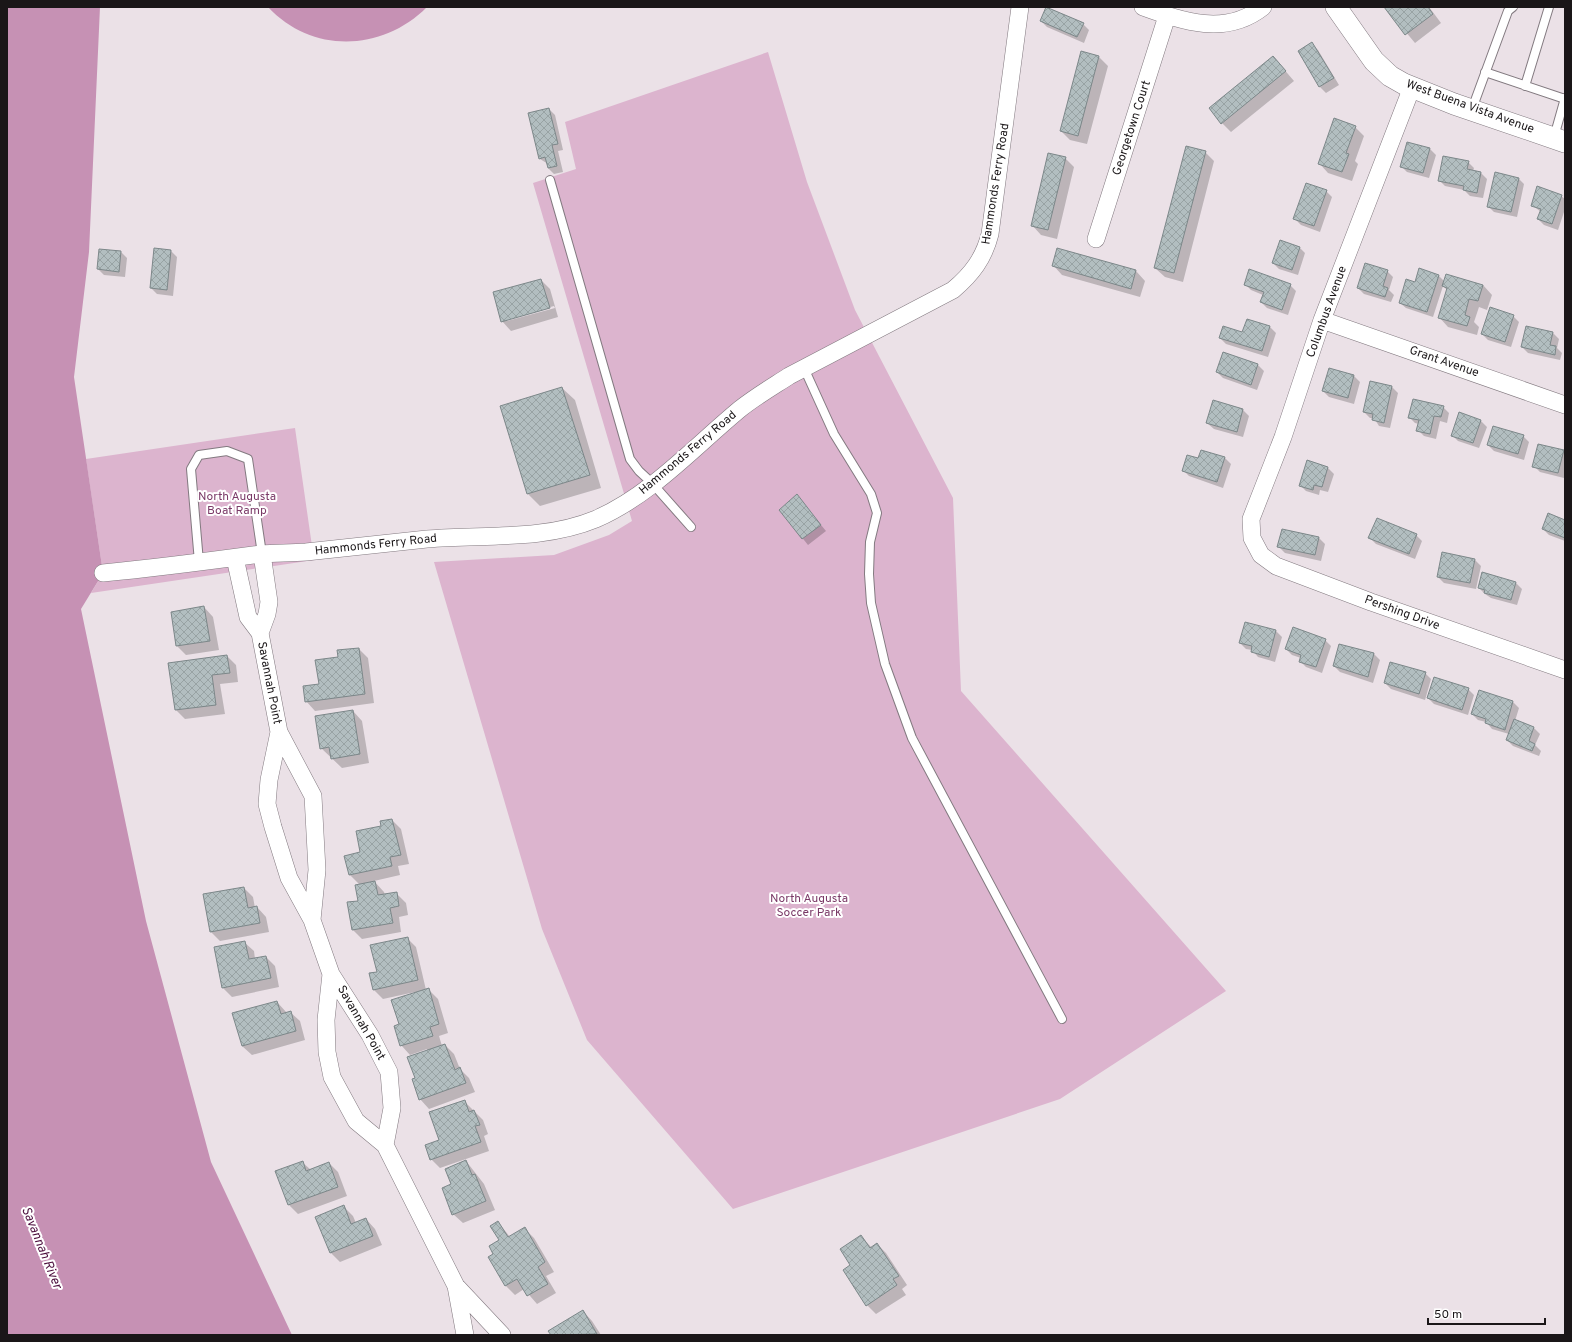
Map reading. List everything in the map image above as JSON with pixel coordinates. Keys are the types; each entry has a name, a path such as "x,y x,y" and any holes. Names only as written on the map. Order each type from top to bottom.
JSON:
{"street":[{"name":"Hammonds Ferry Road","path":"103,573 262,554 303,552 430,539 505,536 556,531 576,526 616,509 652,483 764,392 804,368 953,290 973,271 981,260 990,234 1020,7"},
{"path":"1143,7 1184,22 1214,24 1243,18 1263,7"},
{"name":"West Buena Vista Avenue","path":"1336,7 1374,61 1390,76 1412,88 1559,140"},
{"name":"Georgetown Court","path":"1096,239 1167,16"},
{"name":"Columbus Avenue","path":"1252,538 1251,519 1283,437 1322,320 1412,88"},
{"name":"Grant Avenue","path":"1322,320 1565,405"},
{"name":"Pershing Drive","path":"1252,538 1261,555 1276,566 1371,602 1565,670"},
{"name":"Savannah Point","path":"260,633 268,614 269,602 262,554"},
{"name":"Savannah Point","path":"234,558 248,616 260,633 279,732 313,796 317,870 312,920"},
{"name":"Savannah Point","path":"279,732 269,780 268,804 289,878 312,920 331,974 370,1035 389,1072 392,1108 385,1145"},
{"name":"Savannah Point","path":"331,974 326,1020 328,1052 332,1077 356,1121 385,1145 456,1286 465,1335"},
{"name":"Savannah Point","path":"456,1286 502,1335"}],"lane":[{"path":"1472,109 1508,11 1513,7"},
{"path":"1525,86 1549,7"},
{"path":"1485,72 1565,99 1559,140"},
{"path":"550,180 630,459 639,471 652,483 691,528"},
{"path":"804,368 834,434 871,494 877,513 870,542 869,574 871,604 886,664 912,738 1062,1018"},
{"path":"199,562 191,469 198,455 227,451 248,459 262,554"}],"green space":[{"name":"North Augusta Soccer Park","path":"768,52 807,182 855,310 953,498 961,691 1226,991 1060,1099 733,1209 587,1040 542,929 434,562 554,555 609,535 632,521 533,183 576,169 565,122"},
{"name":"North Augusta Boat Ramp","path":"295,428 314,560 91,593 103,573 86,459"}],"water":[{"name":"Savannah River","path":"7,7 100,7 89,252 74,377 103,573 81,609 146,921 211,1162 292,1335 7,1335"},
{"path":"268,7 427,7 409,22 389,33 369,39 347,42 326,40 305,33 286,22"}],"building":[{"path":"1046,7 1084,23 1077,37 1040,21"},
{"path":"1384,7 1428,7 1433,14 1405,35"},
{"path":"1312,42 1334,78 1319,87 1298,51"},
{"path":"1081,51 1099,56 1078,136 1060,131"},
{"path":"1273,56 1286,71 1221,124 1209,108"},
{"path":"549,108 558,144 552,145 557,166 548,168 545,157 539,159 528,113"},
{"path":"1334,118 1356,126 1346,153 1349,154 1342,172 1318,164"},
{"path":"1407,142 1430,148 1423,173 1400,167"},
{"path":"1186,146 1206,151 1174,273 1154,268"},
{"path":"1048,153 1066,157 1048,230 1031,226"},
{"path":"1443,156 1469,161 1467,169 1481,172 1477,193 1463,190 1464,186 1438,181"},
{"path":"1495,172 1519,178 1511,212 1487,207"},
{"path":"1306,183 1327,190 1314,226 1293,219"},
{"path":"1537,186 1562,195 1552,224 1537,219 1541,209 1531,206"},
{"path":"1280,240 1300,247 1292,270 1272,263"},
{"path":"154,248 171,250 167,290 150,288"},
{"path":"1057,248 1136,270 1131,289 1052,266"},
{"path":"99,249 121,251 119,272 97,269"},
{"path":"1365,263 1388,270 1383,286 1388,288 1385,297 1357,288"},
{"path":"1419,268 1439,275 1427,312 1399,303 1406,279 1415,282"},
{"path":"1249,269 1291,284 1282,310 1260,302 1264,292 1244,285"},
{"path":"1446,274 1483,285 1478,301 1469,299 1465,315 1470,317 1467,326 1438,318 1447,288 1442,286"},
{"path":"541,279 550,308 501,322 493,292"},
{"path":"1490,307 1514,315 1505,342 1481,334"},
{"path":"1247,319 1270,326 1262,351 1219,338 1223,326 1242,332"},
{"path":"1526,326 1553,332 1550,345 1556,346 1555,355 1521,347"},
{"path":"1223,352 1258,364 1251,385 1216,372"},
{"path":"1329,368 1354,375 1348,398 1322,391"},
{"path":"1370,381 1392,386 1384,423 1372,420 1373,414 1363,412"},
{"path":"562,387 590,475 527,494 500,406"},
{"path":"1413,399 1444,406 1441,417 1434,416 1430,434 1416,431 1419,420 1408,418"},
{"path":"1213,400 1243,409 1237,432 1206,423"},
{"path":"1459,412 1481,420 1473,443 1451,436"},
{"path":"1493,426 1524,435 1518,454 1487,445"},
{"path":"1538,444 1564,450 1558,473 1532,467"},
{"path":"1201,450 1225,457 1217,482 1182,471 1187,455 1198,458"},
{"path":"1307,460 1328,467 1322,487 1314,485 1313,490 1299,486"},
{"path":"797,494 821,525 802,539 779,510"},
{"path":"1548,513 1565,520 1565,538 1542,529"},
{"path":"1377,518 1417,534 1409,554 1368,538"},
{"path":"1282,529 1319,537 1315,555 1277,547"},
{"path":"1442,552 1475,559 1470,583 1437,577"},
{"path":"1482,572 1516,582 1511,600 1484,593 1485,590 1478,588"},
{"path":"204,606 210,641 176,646 171,612"},
{"path":"1245,622 1276,630 1269,657 1251,652 1252,646 1239,643"},
{"path":"1293,627 1326,639 1316,667 1299,662 1301,655 1285,649"},
{"path":"1339,644 1374,653 1368,677 1333,666"},
{"path":"359,648 365,694 305,702 303,686 319,684 315,660 338,657 337,650"},
{"path":"227,655 230,673 212,675 216,705 175,710 168,663"},
{"path":"1390,662 1426,672 1419,694 1384,683"},
{"path":"1434,677 1469,688 1462,710 1427,698"},
{"path":"1479,690 1513,701 1505,730 1485,723 1486,719 1471,714"},
{"path":"353,710 360,754 331,759 329,747 320,749 315,716"},
{"path":"1514,719 1534,727 1529,741 1535,744 1532,751 1506,740"},
{"path":"392,819 401,855 390,857 392,866 349,875 344,856 360,852 356,831 381,826 380,821"},
{"path":"375,881 378,895 397,892 399,906 390,908 393,923 352,930 347,902 358,901 355,885"},
{"path":"244,887 248,908 257,906 260,923 210,932 203,894"},
{"path":"408,937 418,980 373,990 369,973 377,972 370,945"},
{"path":"245,941 249,959 266,956 271,978 222,988 214,947"},
{"path":"429,988 439,1024 430,1027 433,1036 400,1046 394,1026 399,1024 391,1000"},
{"path":"277,1001 281,1014 291,1011 296,1031 242,1046 232,1013"},
{"path":"445,1044 455,1070 460,1067 466,1083 419,1100 412,1079 415,1078 407,1057"},
{"path":"465,1100 469,1112 474,1110 480,1125 475,1126 481,1142 430,1160 425,1145 439,1140 429,1112"},
{"path":"466,1160 472,1175 475,1174 486,1201 452,1215 442,1188 451,1184 445,1169"},
{"path":"303,1161 306,1171 329,1162 338,1187 288,1205 275,1171"},
{"path":"344,1205 351,1224 366,1218 373,1236 330,1253 315,1217"},
{"path":"498,1221 508,1237 525,1227 545,1262 538,1267 548,1284 527,1296 517,1279 505,1286 488,1257 493,1254 489,1246 499,1240 490,1226"},
{"path":"861,1235 870,1248 877,1243 899,1276 893,1279 897,1285 866,1306 843,1270 850,1265 840,1249"},
{"path":"583,1310 597,1334 551,1335 548,1331"}]}
